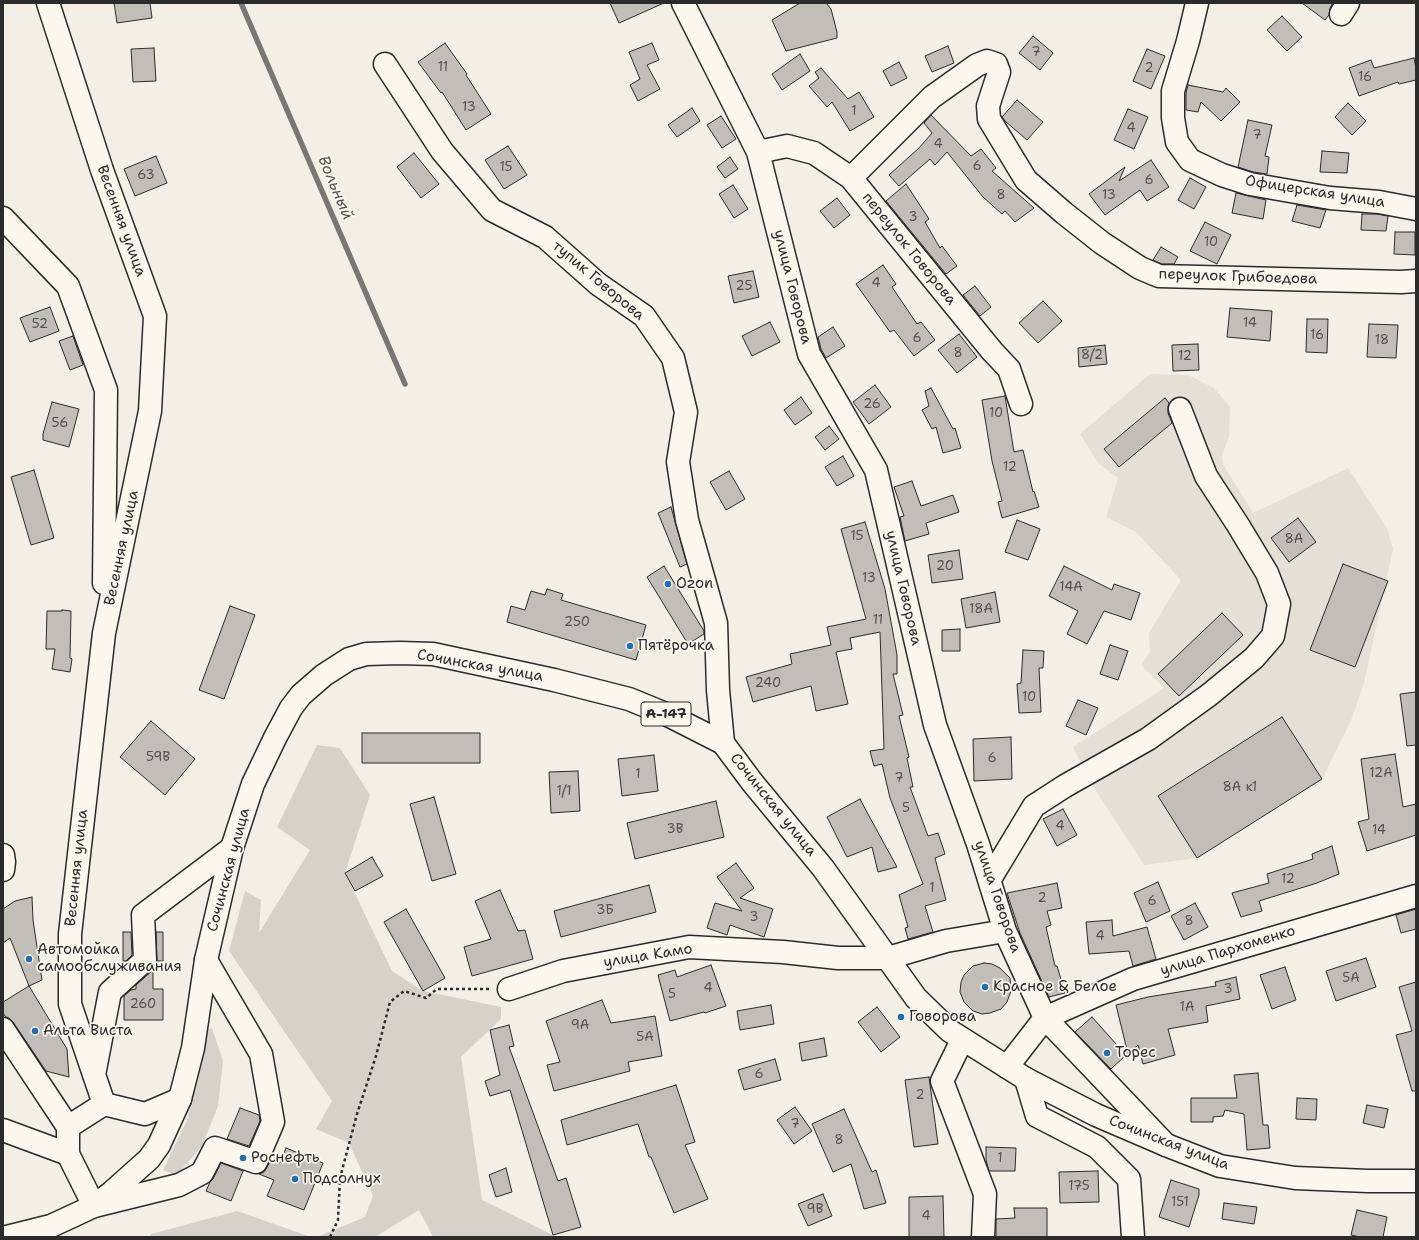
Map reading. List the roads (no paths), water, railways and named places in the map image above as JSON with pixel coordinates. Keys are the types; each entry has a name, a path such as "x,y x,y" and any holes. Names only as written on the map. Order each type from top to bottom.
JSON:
{"main road":[{"name":"Весенняя улица","path":"48,3 102,170 155,316 150,411 104,633 70,934 70,1004 104,1104"},
{"name":"улица Говорова","path":"683,3 758,152 809,354 876,470 935,725 990,879 1005,931 1045,1018 1166,1145"},
{"name":"Офицерская улица","path":"1198,3 1173,90 1173,118 1177,142 1190,160 1222,175 1250,184 1330,198 1379,202 1416,209"},
{"name":"переулок Грибоедова","path":"851,178 932,97 977,65 988,61 996,64 999,72 988,106 989,119 1026,180 1097,239 1140,268 1159,276 1401,282 1416,281"},
{"name":"тупик Говорова","path":"385,64 442,151 492,210 545,237 598,284 644,316 673,358 686,412 678,462 688,520 716,623 718,690 723,743"},
{"name":"переулок Говорова","path":"758,152 787,146 814,153 851,178 992,351 1009,369 1021,404"},
{"path":"3,218 68,286 106,390 104,633"},
{"path":"990,879 1034,806 1065,786 1148,739 1209,695 1254,658 1272,636 1279,604 1267,573 1206,476 1180,409"},
{"name":"Сочинская улица","path":"102,1200 149,1159 159,1145 180,1099 193,1048 206,960 232,848 253,784 274,738 291,708 301,695 324,675 349,659 366,654 400,652 433,654 554,680 629,699 668,715 723,743 752,782 823,868 916,998 950,1031 962,1040 1026,1079 1096,1115 1220,1166 1295,1178 1416,1181"},
{"path":"94,1075 110,992 145,960 143,915 232,848"},
{"path":"3,855 3,870"},
{"name":"улица Пархоменко","path":"1045,1018 1133,979 1416,896"},
{"name":"улица Камо","path":"509,989 563,971 689,947 783,952 838,958 888,958 946,941 1005,931"},
{"path":"3,1130 68,1154 102,1200 179,1185 202,1173 215,1148 256,1162 273,1122 261,1054 206,960"},
{"path":"1007,1067 1045,1018"},
{"path":"3,1029 68,1127 68,1154"},
{"path":"962,1040 942,1081 985,1194 982,1237"},
{"name":"Сочинская улица","path":"1026,1079 1037,1116 1097,1147 1129,1179 1133,1237"},
{"path":"68,1127 104,1104 145,1114 180,1099"},
{"name":"А-147","path":"7,1237 53,1231 102,1200"}],"waterway":[{"name":"Вольный","path":"241,3 405,384"}],"place":[{"name":"Ozon","path":"668,584"},
{"name":"Пятёрочка","path":"630,646"},
{"name":"Автомойка самообслуживания","path":"29,959"},
{"name":"Красное & Белое","path":"985,987"},
{"name":"Говорова","path":"901,1017"},
{"name":"Альта Виста","path":"35,1031"},
{"name":"Торес","path":"1107,1053"},
{"name":"Роснефть","path":"243,1158"},
{"name":"Подсолнух","path":"295,1179"}]}
